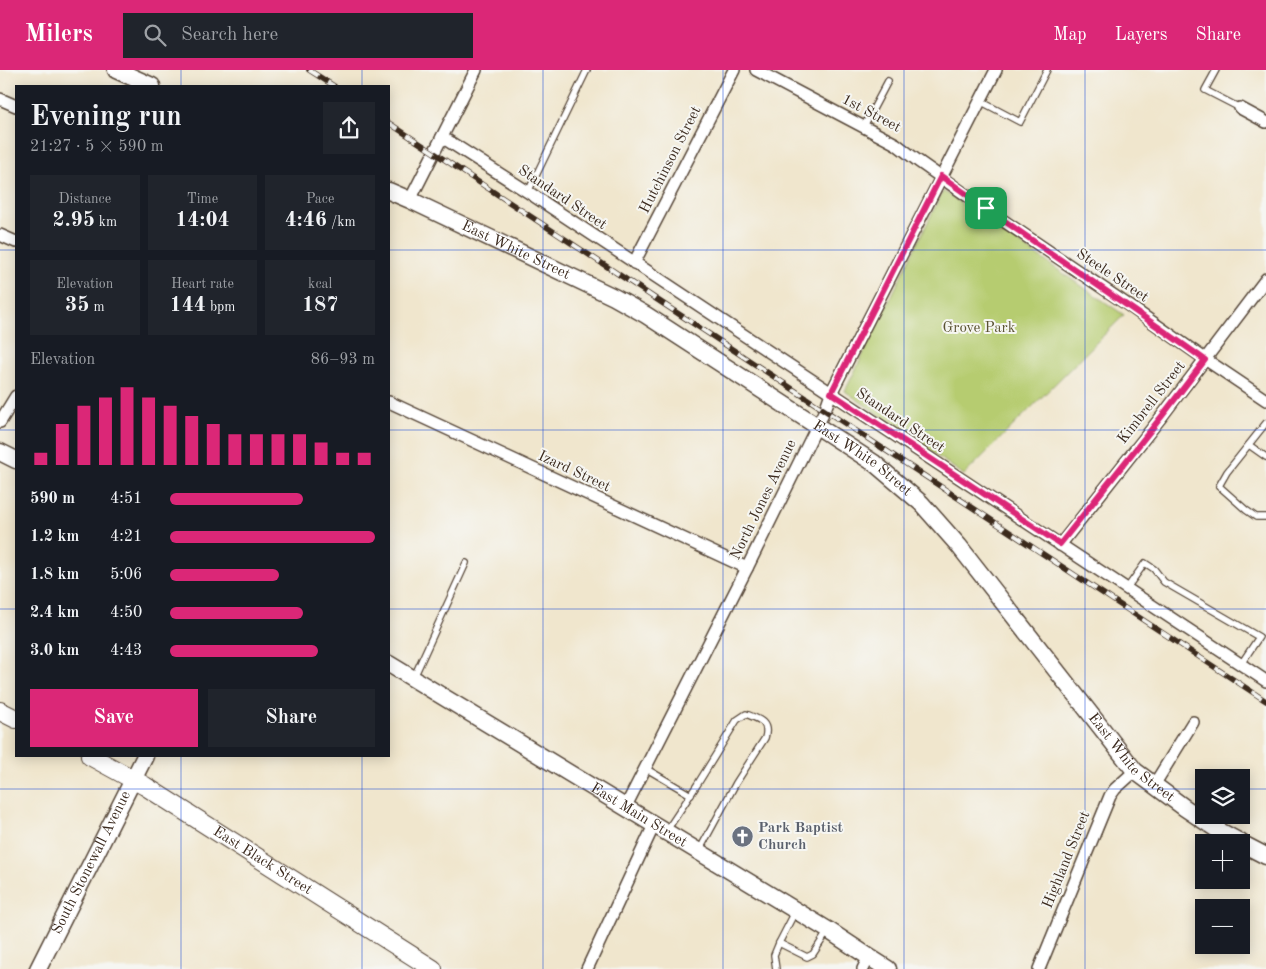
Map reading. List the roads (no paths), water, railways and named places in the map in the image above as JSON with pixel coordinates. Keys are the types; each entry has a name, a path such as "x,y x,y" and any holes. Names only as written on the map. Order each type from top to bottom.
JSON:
{"main road":[{"path":"0,710 15,718"},
{"name":"East Black Street","path":"92,757 134,779 433,969"}],"street":[{"path":"116,70 150,85"},
{"path":"410,200 476,70"},
{"name":"Hutchinson Street","path":"634,263 734,70"},
{"name":"1st Street","path":"756,70 896,144 941,176"},
{"name":"North Jones Avenue","path":"625,808 826,410 831,393 996,70"},
{"path":"0,99 15,106"},
{"path":"1240,108 1266,122"},
{"name":"Standard Street","path":"442,137 1266,681"},
{"name":"Steele Street","path":"941,176 1205,360 1266,400"},
{"name":"East White Street","path":"390,191 614,297 646,315 874,463 921,503 959,546 1135,771 1226,834"},
{"path":"0,235 15,242"},
{"name":"Kimbrell Street","path":"1060,544 1162,416 1266,279"},
{"path":"0,422 15,398"},
{"name":"Izard Street","path":"390,402 747,568"},
{"path":"0,452 15,460"},
{"name":"East Main Street","path":"390,665 828,930 866,963 888,969"},
{"path":"1154,786 1193,722"},
{"name":"South Stonewall Avenue","path":"38,969 145,757"},
{"name":"Highland Street","path":"1040,969 1110,796 1135,771"},
{"path":"587,969 660,828"},
{"name":"East White Street","path":"1250,848 1266,856"}],"lane":[{"path":"528,192 587,70"},
{"path":"980,101 1020,122 1048,70"},
{"path":"1216,70 1204,90 1240,108"},
{"path":"864,126 888,82"},
{"path":"1266,423 1227,472 1220,486 1256,517 1266,517"},
{"path":"1249,445 1266,458"},
{"path":"413,679 466,563"},
{"path":"1127,588 1145,563 1154,569 1164,582 1259,637 1241,664"},
{"path":"660,828 691,795 737,720 746,714 760,719 765,724 767,732 765,738 736,783 698,852"},
{"path":"645,768 691,795"},
{"path":"776,969 774,955 778,943 796,910"},
{"path":"778,943 807,957 813,954 828,930"}],"railway":[{"path":"309,70 332,85"},
{"path":"390,124 1266,701"}],"place":[{"name":"Park Baptist Church","path":"742,837"}],"park label":[{"name":"Grove Park","path":"979,328"}]}
